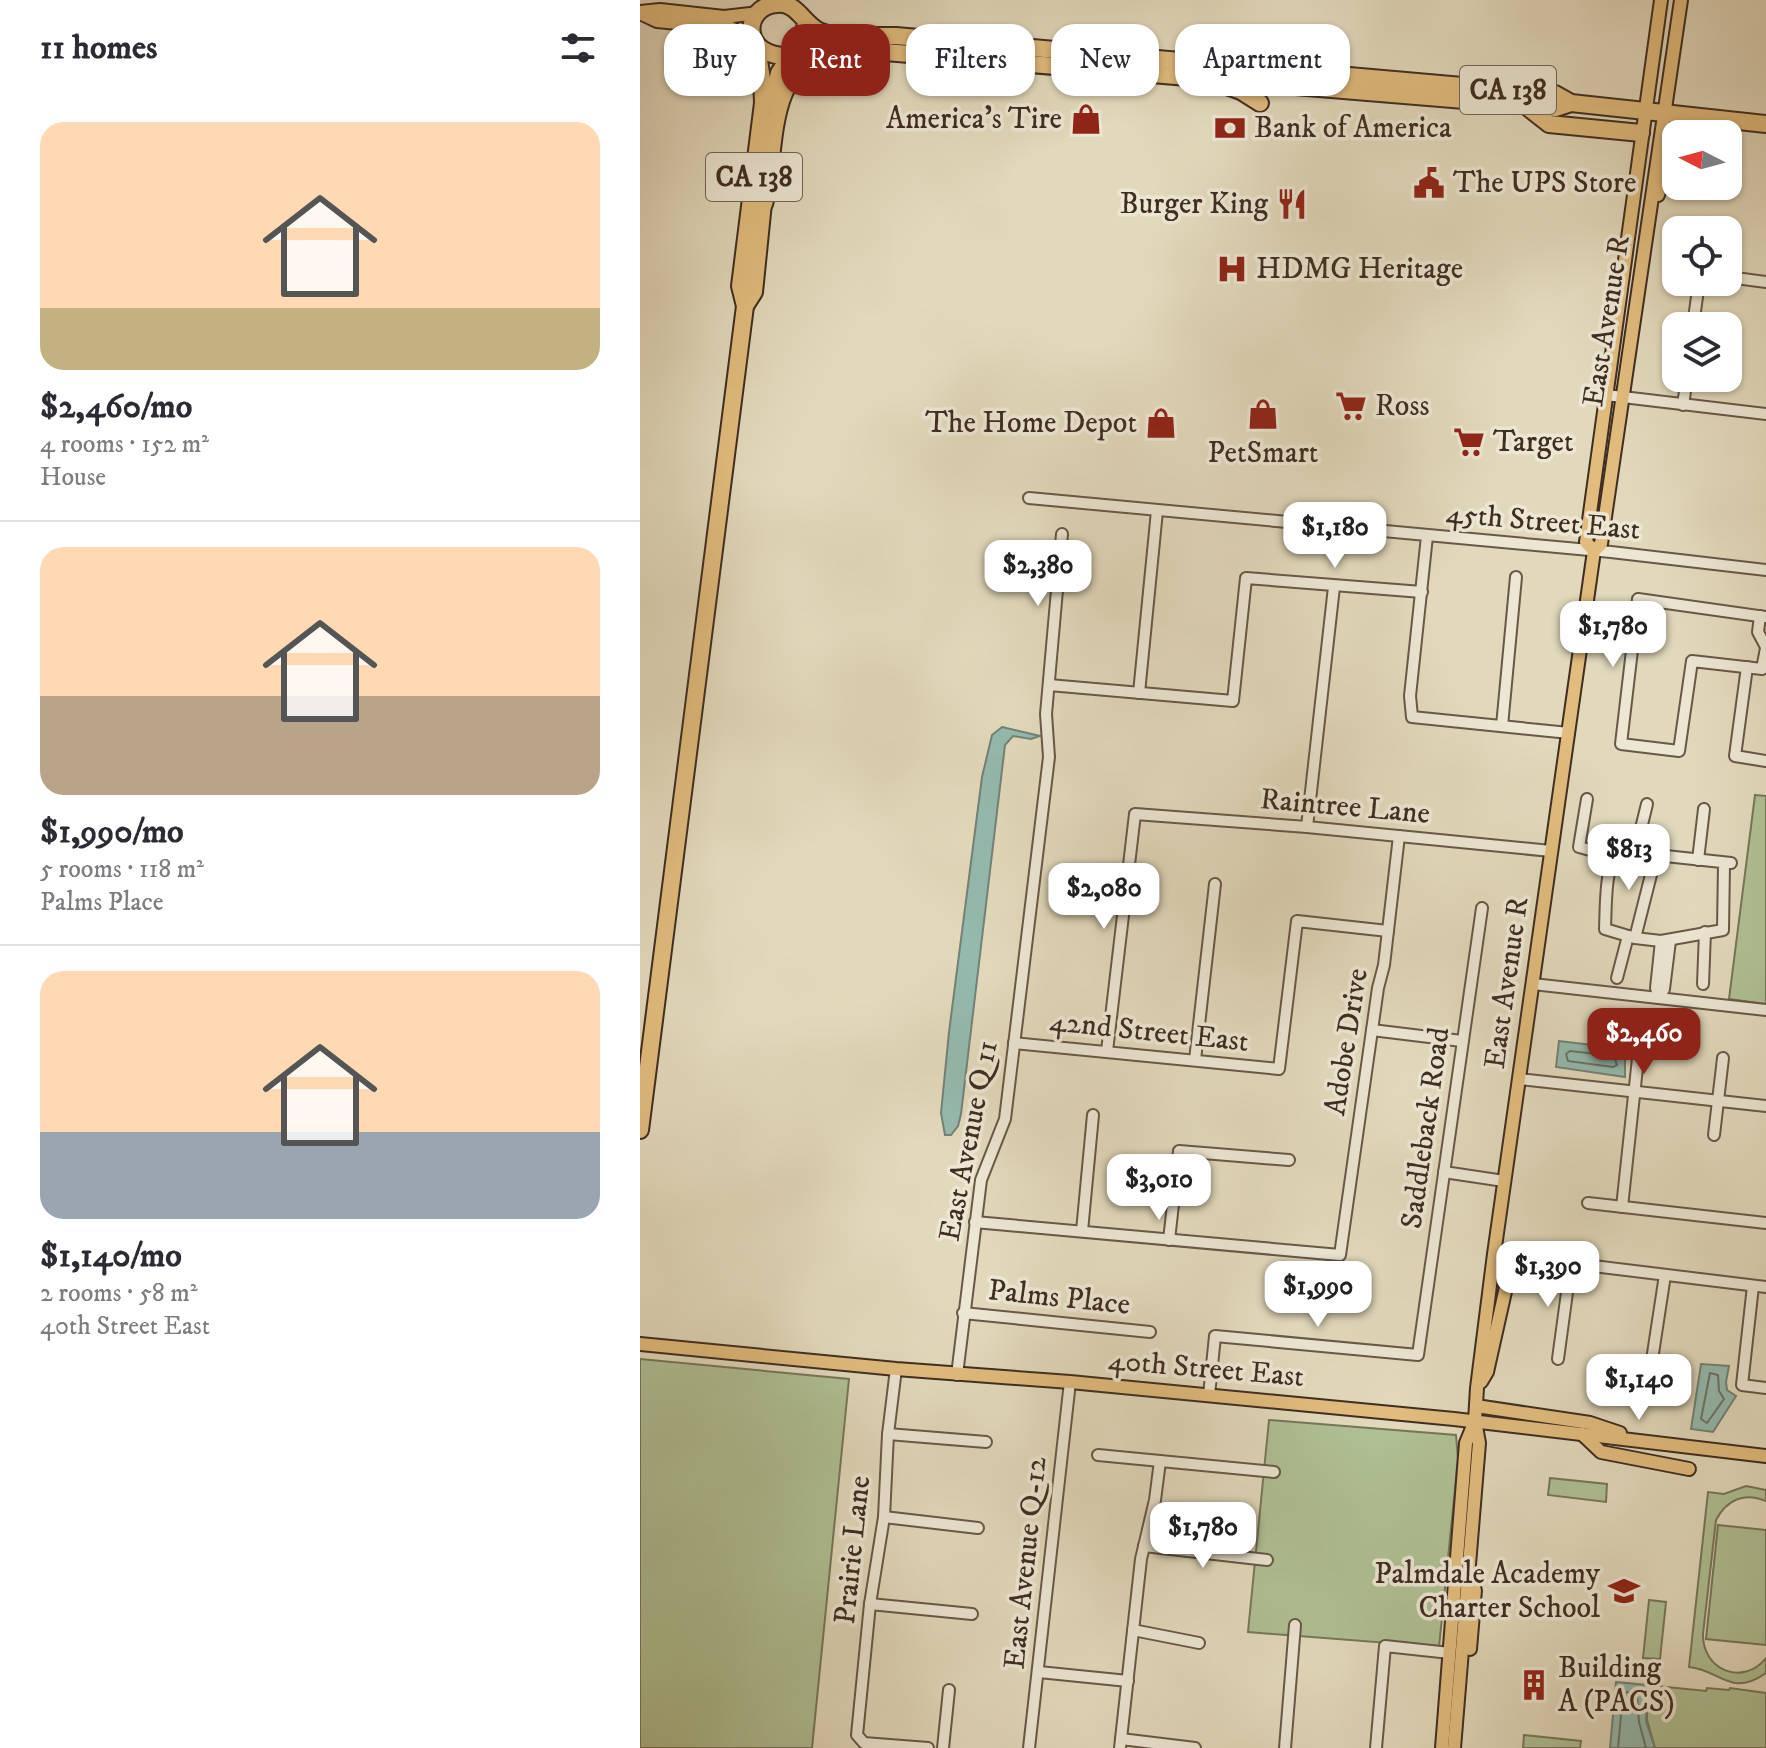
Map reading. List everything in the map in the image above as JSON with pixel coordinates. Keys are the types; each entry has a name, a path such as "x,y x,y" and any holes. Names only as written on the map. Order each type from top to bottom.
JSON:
{"highway":[{"name":"CA 138","path":"753,24 767,6 788,5 803,12 818,31 832,34 896,36 1555,94 1571,103 1766,124"},
{"name":"CA 138","path":"745,306 754,292 780,102 795,74 810,63 824,59 906,58"},
{"path":"764,204 772,101 781,70"},
{"path":"1159,80 1225,85 1260,103"},
{"path":"1350,84 1442,91 1458,85"},
{"name":"CA 138","path":"1350,91 1556,108 1571,103"},
{"name":"CA 138","path":"640,1130 745,306 740,286 763,96"},
{"path":"1525,105 1549,124 1641,133"}],"main road":[{"name":"East Avenue R","path":"1594,551 1586,542 1661,0"},
{"name":"East Avenue R","path":"1454,1748 1464,1699 1461,1674 1479,1443 1475,1421 1477,1388 1494,1254 1594,551 1601,544 1650,207 1672,115 1681,0"},
{"path":"640,12 660,10 719,17 767,6"},
{"path":"640,12 657,21 689,24"},
{"path":"1477,1388 1487,1372 1513,1256"},
{"name":"40th Street East","path":"640,1344 1475,1421 1766,1456"},
{"path":"1476,1406 1590,1423 1650,1442"},
{"name":"East Avenue R","path":"1442,1748 1466,1443 1475,1421"},
{"path":"1582,1434 1601,1452 1689,1469"},
{"path":"1455,1586 1460,1601 1454,1685 1464,1699 1462,1748"},
{"path":"1461,1674 1469,1658 1475,1590"}],"street":[{"path":"1742,279 1766,282"},
{"path":"1683,405 1685,392"},
{"path":"1606,395 1766,414"},
{"name":"45th Street East","path":"1029,498 1766,570"},
{"path":"1139,693 1157,511"},
{"name":"East Avenue Q 11","path":"957,1375 981,1180 1005,1119 1049,757 1046,714 1062,534"},
{"path":"1427,536 1410,696 1412,717 1569,733"},
{"path":"1502,726 1516,577"},
{"path":"1049,685 1233,701 1246,578 1422,592"},
{"path":"1307,827 1334,587"},
{"path":"1638,599 1763,616 1758,632 1766,648 1762,669 1692,661 1679,751 1621,744 1638,599"},
{"path":"1747,667 1735,756 1766,761"},
{"path":"1587,799 1579,847 1612,856"},
{"path":"1636,849 1647,804"},
{"path":"1698,860 1704,809"},
{"name":"Raintree Lane","path":"1107,1051 1135,814 1551,851"},
{"name":"Adobe Drive","path":"1169,1240 1340,1255 1399,836"},
{"path":"1617,847 1636,849 1656,855 1728,864 1723,930 1665,941 1632,937 1605,929 1606,893 1612,856 1617,847"},
{"path":"1617,978 1656,855"},
{"path":"1195,1060 1215,884"},
{"name":"Saddleback Road","path":"1209,1395 1215,1336 1418,1355 1482,908"},
{"name":"42nd Street East","path":"1014,1043 1279,1069 1297,921 1388,931"},
{"path":"1703,984 1705,932"},
{"path":"1659,998 1656,988 1665,941"},
{"path":"1533,984 1766,1010"},
{"path":"1372,1030 1462,1041"},
{"path":"1622,1207 1639,1049"},
{"path":"1714,1135 1723,1058"},
{"path":"1519,1079 1766,1106"},
{"path":"1082,1231 1093,1115"},
{"path":"975,1222 1169,1240 1179,1151 1289,1160"},
{"path":"1444,1172 1504,1181"},
{"path":"1588,1203 1766,1223"},
{"path":"1494,1254 1766,1287"},
{"path":"1558,1359 1571,1263"},
{"path":"1650,1373 1665,1275"},
{"path":"1753,1286 1742,1385 1766,1388"},
{"name":"Palms Place","path":"963,1313 1150,1332"},
{"name":"Prairie Lane","path":"896,1369 888,1434 884,1517 870,1604 857,1735 864,1743 928,1748"},
{"name":"East Avenue Q-12","path":"1029,1748 1070,1382"},
{"path":"888,1434 986,1442"},
{"path":"1098,1455 1274,1472"},
{"path":"1160,1461 1144,1546 1120,1743 1195,1748"},
{"path":"884,1517 978,1528"},
{"path":"1144,1546 1267,1560"},
{"path":"870,1604 972,1614"},
{"path":"1285,1748 1295,1625"},
{"path":"1133,1630 1199,1643"},
{"path":"1376,1748 1385,1646 1450,1653"},
{"path":"1039,1672 1128,1681"},
{"path":"943,1748 949,1690"}],"green space":[{"path":"1755,795 1766,796 1766,1004 1729,999"},
{"path":"640,1359 849,1379 812,1748 640,1748"},
{"path":"1269,1420 1456,1435 1458,1459 1439,1647 1248,1632"},
{"path":"1550,1478 1607,1484 1606,1502 1548,1495"},
{"path":"1746,1486 1766,1490 1766,1501 1751,1497 1737,1499 1716,1520 1703,1634 1709,1657 1726,1670 1746,1672 1766,1658 1766,1673 1754,1680 1734,1683 1689,1667 1708,1492 1724,1494"},
{"path":"1718,1525 1766,1530 1766,1645 1706,1639"},
{"path":"1649,1600 1666,1602 1660,1659 1643,1658"},
{"path":"1647,1685 1706,1691 1707,1688 1730,1688 1766,1693 1766,1748 1655,1748 1647,1720"},
{"path":"1524,1735 1581,1741 1580,1748 1523,1748"}],"water":[{"path":"1002,727 1040,736 1031,739 1013,736 1005,745 961,1114 958,1126 951,1135 945,1135 941,1113 949,1032 982,777 992,735"},
{"path":"1559,1041 1625,1049 1625,1077 1556,1067"},
{"path":"1701,1364 1729,1366 1727,1390 1736,1396 1713,1432 1691,1429"},
{"path":"1616,1682 1647,1685 1646,1721 1655,1748 1610,1748"}],"place":[{"name":"America's Tire","path":"1086,119"},
{"name":"Bank of America","path":"1230,128"},
{"name":"The UPS Store","path":"1429,183"},
{"name":"Burger King","path":"1292,204"},
{"name":"HDMG Heritage","path":"1232,269"},
{"name":"Ross","path":"1351,406"},
{"name":"PetSmart","path":"1263,414"},
{"name":"The Home Depot","path":"1161,423"},
{"name":"Target","path":"1469,442"},
{"name":"Palmdale Academy Charter School","path":"1624,1591"},
{"name":"Building A (PACS)","path":"1534,1685"}]}
